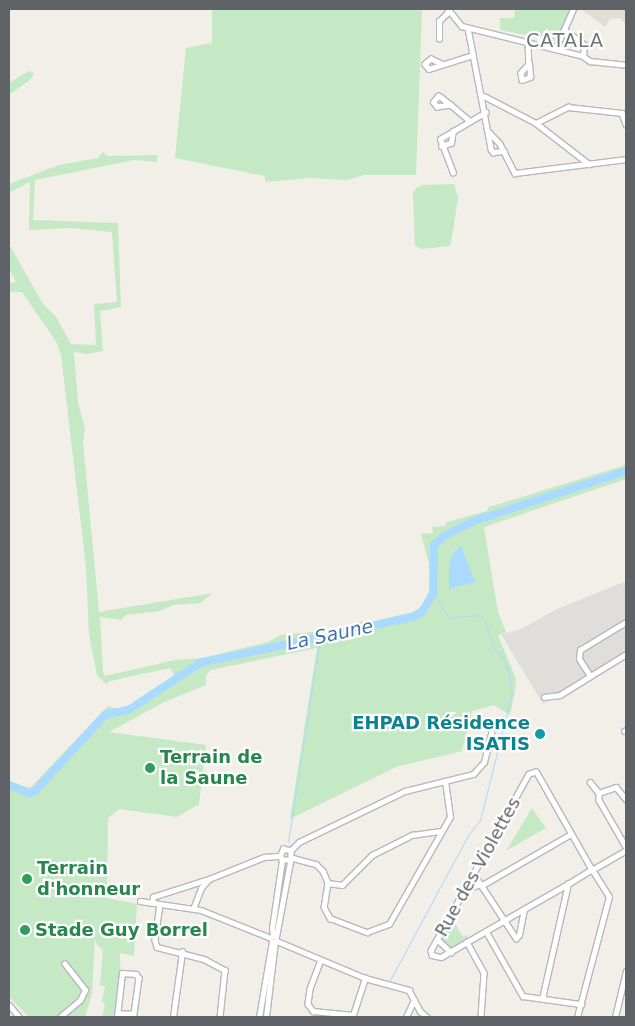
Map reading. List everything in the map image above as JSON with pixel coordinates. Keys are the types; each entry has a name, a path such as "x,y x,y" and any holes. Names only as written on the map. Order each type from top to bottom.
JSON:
{"street":[{"path":"556,48 573,9"},
{"path":"439,39 439,20 449,10 456,23 468,28 556,48 583,56 590,61 626,65"},
{"path":"468,28 484,96 493,152 504,151"},
{"path":"564,30 584,45 583,56"},
{"path":"528,41 529,64"},
{"path":"443,64 473,55"},
{"path":"484,96 536,123 589,165"},
{"path":"451,105 470,121"},
{"path":"536,123 568,107 624,112 626,124"},
{"path":"453,172 440,140 486,112"},
{"path":"442,146 451,143 453,131"},
{"path":"489,132 504,151 513,172 519,174 626,159"},
{"path":"590,676 579,658 580,650 626,622"},
{"path":"544,697 556,697 626,654"},
{"path":"259,1017 291,860 291,850 300,842 405,791 473,774 482,767 491,733"},
{"name":"Rue des Violettes","path":"451,952 441,958 431,954 466,888 533,772 540,778 571,834"},
{"path":"152,903 153,897 207,880 264,857 281,858 319,866 328,883 324,907 327,916 364,932 377,931 390,923 451,811 445,781"},
{"path":"438,940 451,952 626,849 599,800 599,793 590,782"},
{"path":"599,793 616,787 626,798"},
{"path":"328,883 338,886 347,883 366,858 402,840 428,831 441,831"},
{"path":"466,888 484,884 571,834 609,897 577,1017"},
{"path":"266,1017 276,950 272,928 281,858 283,849 291,850"},
{"path":"474,874 484,884 513,936 518,937 524,909"},
{"path":"193,909 207,880"},
{"path":"542,1000 568,884"},
{"path":"140,901 193,909 274,939 365,978 399,986 411,992 420,1011 427,1017"},
{"path":"160,904 156,945 182,952 221,967 226,974 220,1017"},
{"path":"263,935 272,928"},
{"path":"486,932 523,996 581,1004"},
{"path":"467,942 484,973 481,1017"},
{"path":"276,950 286,944"},
{"path":"173,1017 182,952"},
{"path":"321,960 312,983 309,1007 313,1011 352,1017 365,978"},
{"path":"60,1017 82,998 84,990 65,964"},
{"path":"615,1017 626,972"},
{"path":"122,973 136,974 139,978 134,1014 117,1015 122,973"},
{"path":"406,1017 414,1000"},
{"path":"9,1006 19,1017"},
{"path":"416,1017 420,1011"}],"shaded area":[{"path":"581,9 626,9 626,24 620,18 610,19 605,27"},
{"path":"626,581 626,652 543,704 501,634 519,630 555,610"}],"green space":[{"path":"212,9 422,9 416,175 364,175 347,180 308,178 265,182 265,176 175,158 186,48 212,43"},
{"path":"515,9 571,9 555,41 500,30 500,18 514,18"},
{"path":"29,71 34,73 31,79 9,95 9,83"},
{"path":"103,152 107,156 157,155 157,162 134,160 35,180 33,220 118,223 121,307 100,311 103,351 87,354 74,352 78,403 85,428 83,442 99,612 213,593 200,603 173,605 160,611 126,615 121,620 100,617 103,672 105,676 175,660 202,658 268,642 280,635 335,630 341,626 344,629 362,621 366,623 413,612 422,606 430,589 429,564 421,534 433,533 432,527 445,526 447,522 487,511 489,507 626,465 626,479 484,527 498,612 506,632 498,635 516,679 515,691 510,715 494,705 472,711 462,751 396,767 290,819 317,648 211,670 206,676 206,685 164,702 109,732 206,745 199,804 177,817 119,809 108,818 107,898 137,904 134,956 120,953 121,987 115,1017 102,1017 105,1005 102,1001 105,987 100,985 103,950 96,944 95,938 92,994 85,1017 29,1017 9,997 9,781 30,788 108,706 118,709 129,706 174,675 170,668 110,681 106,684 97,675 89,635 86,567 61,355 57,343 22,292 9,292 9,283 16,282 9,269 9,244 43,304 56,317 71,344 96,345 94,304 117,302 112,232 70,228 29,230 30,182 9,193 9,184 59,165 98,158"},
{"path":"454,184 458,198 451,243 449,246 422,249 415,246 413,194 416,188 422,185"},
{"path":"532,808 546,828 506,851"},
{"path":"452,918 463,937 467,935 469,939 449,948 441,937"}],"water":[{"path":"461,546 475,582 449,589 449,566 454,552"}],"waterway":[{"name":"La Saune","path":"9,785 29,793 35,791 105,715 130,709 200,663 413,617 422,612 433,594 434,545 444,536 471,522 626,471"},
{"path":"389,982 468,835 480,820 512,693 509,674 501,654 495,650 484,618 477,615 449,618 433,594"},
{"path":"288,842 319,645"},
{"path":"277,918 285,866"},
{"path":"263,1017 269,973"}],"place":[{"name":"EHPAD Résidence ISATIS","path":"540,734"},
{"name":"Terrain de la Saune","path":"150,768"},
{"name":"Terrain d'honneur","path":"27,879"},
{"name":"Stade Guy Borrel","path":"25,930"}],"district":[{"name":"CATALA","path":"565,41"}]}
